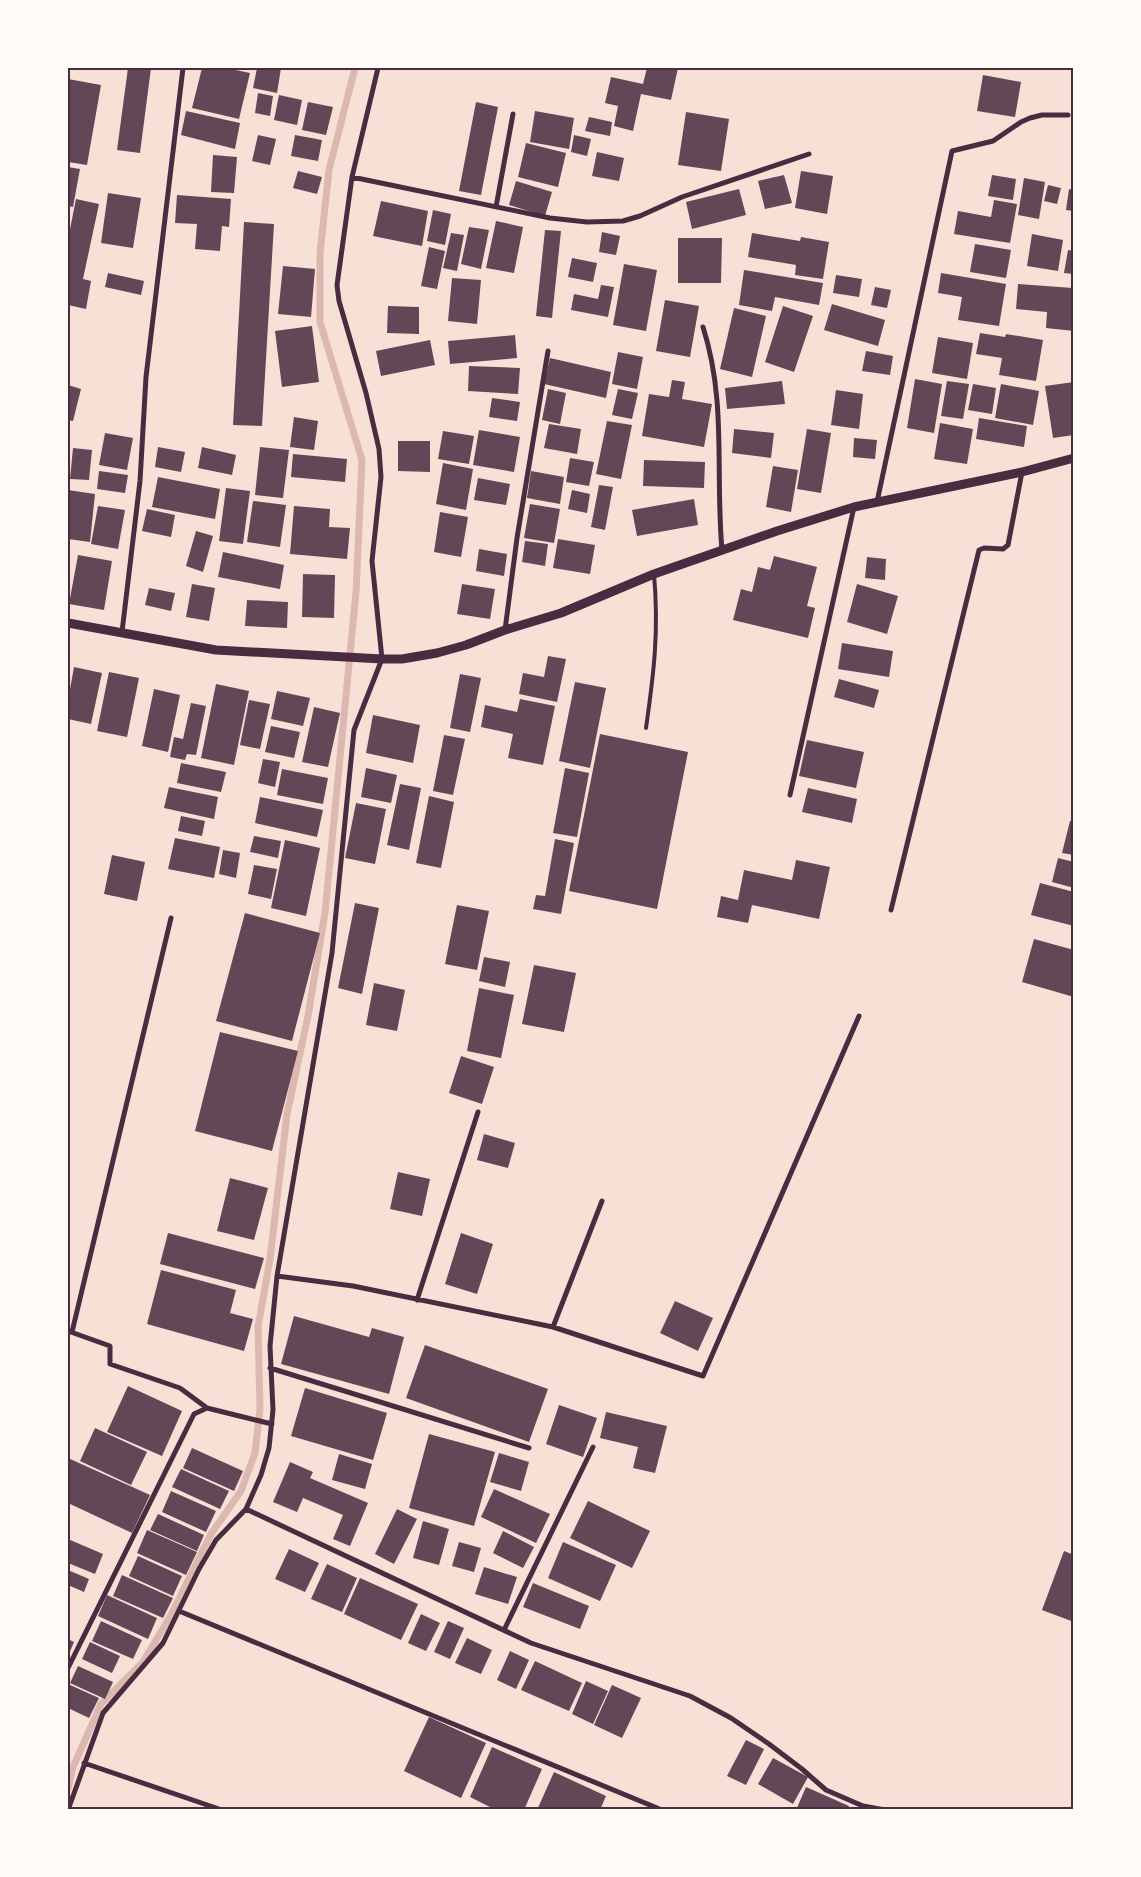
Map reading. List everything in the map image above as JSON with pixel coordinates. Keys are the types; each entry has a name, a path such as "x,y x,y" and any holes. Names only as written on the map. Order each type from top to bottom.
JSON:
{"street":[{"path":"122,632 140,480 146,377 183,68"},
{"path":"68,1810 103,1713 163,1643 199,1569 216,1540 246,1509 262,1475 269,1448 272,1424 270,1346 277,1276 332,953 354,730 382,659 372,561 381,477 379,449 337,286 352,177 378,68"},
{"path":"496,207 513,114"},
{"path":"877,502 952,151 993,141 1030,118 1042,115 1068,115"},
{"path":"352,177 570,221 622,221 640,216 682,197 809,154"},
{"path":"703,327 713,365 719,401 718,493 722,550"},
{"path":"505,630 517,538 548,351"},
{"path":"68,623 216,650 341,655 382,659 402,659 437,654 561,613 654,574 722,550 854,507 1022,472 1074,458"},
{"path":"891,910 979,550 984,548 1003,549 1008,544 1022,472"},
{"path":"790,796 854,507"},
{"path":"171,918 70,1331 110,1346 110,1364 180,1388 207,1408 272,1424"},
{"path":"277,1276 353,1286 553,1327 703,1376 859,1016"},
{"path":"417,1300 478,1112"},
{"path":"553,1327 602,1201"},
{"path":"270,1368 529,1448"},
{"path":"68,1668 194,1414 207,1408"},
{"path":"504,1630 593,1447"},
{"path":"246,1509 531,1643 690,1696 731,1718 769,1744 826,1790 863,1806 885,1810"},
{"path":"179,1611 662,1810"},
{"path":"84,1764 222,1810"}],"lane":[{"path":"646,728 656,658 658,618 654,574"}],"building":[{"path":"128,68 151,68 140,153 117,150"},
{"path":"202,68 226,68 250,73 239,119 192,108"},
{"path":"257,68 281,68 277,93 253,88"},
{"path":"647,68 678,68 671,100 641,94 633,131 614,126 618,106 605,103 611,77 643,84"},
{"path":"983,75 1021,82 1015,117 977,111"},
{"path":"68,79 101,85 87,165 68,162"},
{"path":"258,93 273,96 270,116 255,113"},
{"path":"279,95 302,100 297,125 274,120"},
{"path":"308,102 333,107 326,135 302,130"},
{"path":"476,102 498,107 481,195 459,191"},
{"path":"186,111 240,123 235,149 181,135"},
{"path":"535,111 574,118 569,149 530,142"},
{"path":"686,112 729,119 721,171 678,165"},
{"path":"589,117 612,122 610,136 585,131"},
{"path":"258,135 276,139 270,165 252,161"},
{"path":"295,135 322,140 318,161 291,156"},
{"path":"574,135 591,139 587,156 571,152"},
{"path":"526,143 566,153 558,187 518,177"},
{"path":"597,152 624,158 619,181 592,176"},
{"path":"213,155 237,157 234,193 211,192"},
{"path":"68,167 80,169 73,207 68,206"},
{"path":"298,171 322,177 317,194 293,188"},
{"path":"801,171 833,176 827,214 795,208"},
{"path":"784,175 792,203 765,209 758,181"},
{"path":"992,175 1016,179 1013,200 988,196"},
{"path":"1024,178 1045,182 1039,219 1018,215"},
{"path":"516,181 552,192 545,216 509,205"},
{"path":"1048,185 1061,188 1057,204 1044,201"},
{"path":"739,189 746,215 692,229 686,202"},
{"path":"1069,189 1074,190 1074,211 1066,210"},
{"path":"108,193 141,198 133,248 101,243"},
{"path":"177,195 231,199 229,227 222,226 220,251 195,249 197,224 175,223"},
{"path":"76,199 99,204 83,279 91,281 86,309 68,305 68,239"},
{"path":"994,200 1017,204 1010,243 954,234 958,211 991,217"},
{"path":"381,201 428,211 422,246 373,236"},
{"path":"433,210 451,214 445,245 427,241"},
{"path":"496,221 523,227 514,273 486,268"},
{"path":"244,222 274,224 262,426 233,425"},
{"path":"469,227 489,230 481,269 461,264"},
{"path":"545,230 561,231 552,318 536,316"},
{"path":"602,232 620,236 616,255 599,252"},
{"path":"451,233 464,235 457,271 443,268"},
{"path":"752,233 800,241 801,237 829,242 823,279 795,275 796,265 748,257"},
{"path":"1032,234 1063,240 1058,271 1027,266"},
{"path":"678,238 722,238 721,283 678,283"},
{"path":"975,244 1011,250 1006,278 970,272"},
{"path":"429,247 445,251 437,289 421,286"},
{"path":"1068,250 1074,251 1074,274 1064,273"},
{"path":"572,258 597,263 593,282 568,277"},
{"path":"624,264 657,270 646,331 613,325"},
{"path":"283,266 315,269 311,317 278,314"},
{"path":"744,270 823,283 819,305 775,297 772,311 739,305"},
{"path":"108,273 144,281 141,295 105,287"},
{"path":"941,273 1006,284 999,326 958,320 962,297 938,293"},
{"path":"836,275 862,279 859,297 833,293"},
{"path":"452,278 481,280 477,324 448,321"},
{"path":"1018,284 1073,288 1074,331 1046,328 1047,312 1016,309"},
{"path":"601,285 614,287 608,317 571,310 574,294 598,299"},
{"path":"875,287 891,290 887,308 871,305"},
{"path":"665,300 699,306 690,357 656,351"},
{"path":"832,304 885,320 878,346 824,330"},
{"path":"388,306 419,307 419,334 387,333"},
{"path":"783,306 813,316 794,372 765,362"},
{"path":"734,308 766,316 752,377 720,369"},
{"path":"312,326 319,382 282,387 275,331"},
{"path":"980,333 1005,337 1006,334 1043,340 1036,381 999,375 1002,358 976,354"},
{"path":"515,335 517,358 450,364 448,341"},
{"path":"938,337 973,343 967,379 932,373"},
{"path":"430,340 435,365 381,376 376,351"},
{"path":"866,351 893,356 890,375 862,371"},
{"path":"618,352 643,357 637,389 612,384"},
{"path":"550,358 611,372 606,398 544,384"},
{"path":"469,366 520,368 518,394 468,391"},
{"path":"915,379 942,384 934,433 907,428"},
{"path":"672,380 685,382 682,399 712,404 704,447 642,436 649,394 669,397"},
{"path":"782,381 785,404 727,409 725,388"},
{"path":"947,381 969,384 963,419 941,416"},
{"path":"1074,382 1074,435 1053,438 1045,386"},
{"path":"973,384 996,388 992,414 968,410"},
{"path":"1001,384 1039,391 1033,425 995,418"},
{"path":"68,385 81,389 73,421 68,420"},
{"path":"548,389 566,393 560,424 542,420"},
{"path":"618,389 638,393 632,419 612,415"},
{"path":"836,390 863,394 859,429 831,425"},
{"path":"492,398 520,402 517,421 489,417"},
{"path":"294,417 318,421 314,450 290,447"},
{"path":"979,418 1027,426 1024,447 976,439"},
{"path":"607,421 632,425 621,479 596,474"},
{"path":"940,423 973,429 967,464 934,459"},
{"path":"549,424 581,429 577,454 544,448"},
{"path":"734,429 774,433 771,458 732,453"},
{"path":"807,429 831,433 821,493 797,489"},
{"path":"479,430 520,437 514,472 473,465"},
{"path":"443,431 474,436 469,464 438,459"},
{"path":"105,433 133,438 127,470 99,465"},
{"path":"854,438 877,440 875,459 853,457"},
{"path":"398,441 430,441 430,472 398,471"},
{"path":"158,447 185,452 181,472 155,467"},
{"path":"202,447 236,455 232,475 198,468"},
{"path":"260,447 289,450 283,498 255,495"},
{"path":"73,448 92,450 89,480 70,479"},
{"path":"293,454 347,459 345,482 291,477"},
{"path":"570,458 594,462 589,486 566,482"},
{"path":"644,460 705,462 704,488 643,486"},
{"path":"443,463 473,469 466,510 436,504"},
{"path":"773,466 798,470 791,512 766,507"},
{"path":"99,471 128,475 125,493 97,489"},
{"path":"531,471 564,477 560,504 527,498"},
{"path":"158,477 220,489 215,519 152,507"},
{"path":"478,478 510,484 506,505 474,500"},
{"path":"599,485 613,487 605,530 591,527"},
{"path":"226,488 250,491 243,544 219,541"},
{"path":"68,490 95,494 90,542 68,539"},
{"path":"572,490 590,494 587,513 568,509"},
{"path":"694,499 698,525 637,536 632,510"},
{"path":"253,501 286,505 280,547 247,542"},
{"path":"530,504 560,509 554,543 524,538"},
{"path":"98,506 125,510 118,549 91,544"},
{"path":"294,506 330,509 329,527 350,528 347,559 290,554"},
{"path":"147,509 175,515 171,537 142,531"},
{"path":"440,512 468,517 461,557 434,552"},
{"path":"196,531 213,536 203,572 186,566"},
{"path":"558,539 595,545 590,574 553,568"},
{"path":"525,541 548,544 545,566 522,562"},
{"path":"479,549 507,554 504,576 476,571"},
{"path":"223,552 284,565 280,589 218,577"},
{"path":"78,555 112,561 104,610 69,604"},
{"path":"774,556 817,567 807,606 815,608 808,638 733,620 741,589 752,592 758,567 770,570"},
{"path":"867,557 886,559 885,580 865,578"},
{"path":"303,574 335,575 334,618 302,617"},
{"path":"192,584 215,588 209,621 186,617"},
{"path":"462,584 495,589 490,619 457,614"},
{"path":"857,584 898,596 887,634 847,622"},
{"path":"149,588 175,593 171,611 145,605"},
{"path":"247,600 288,602 287,628 245,626"},
{"path":"842,643 893,651 889,677 838,669"},
{"path":"548,656 566,659 557,702 519,694 523,673 544,677"},
{"path":"74,667 102,673 91,724 68,719 68,700"},
{"path":"109,672 139,678 127,737 97,731"},
{"path":"460,674 481,678 470,732 450,728"},
{"path":"839,679 879,690 874,708 834,697"},
{"path":"575,682 606,688 590,768 559,761"},
{"path":"216,684 249,691 234,765 201,758"},
{"path":"154,689 180,695 168,752 142,746"},
{"path":"277,691 310,698 303,726 271,719"},
{"path":"520,699 555,706 543,765 508,758 513,734 481,727 485,705 517,712"},
{"path":"249,700 270,704 260,749 240,745"},
{"path":"191,703 206,706 196,755 187,754 185,760 170,757 174,737 183,739"},
{"path":"314,707 340,713 328,767 302,762"},
{"path":"373,715 420,725 413,763 366,753"},
{"path":"271,726 300,732 294,758 265,752"},
{"path":"600,734 688,752 657,909 569,891"},
{"path":"444,735 465,739 453,795 433,791"},
{"path":"807,740 864,752 856,788 799,776"},
{"path":"263,759 280,762 275,787 258,783"},
{"path":"181,763 226,772 221,792 177,783"},
{"path":"366,768 397,775 391,803 361,797"},
{"path":"565,768 589,773 577,837 553,833"},
{"path":"282,769 328,778 323,804 277,795"},
{"path":"400,784 421,788 409,850 387,845"},
{"path":"169,787 218,797 214,819 164,808"},
{"path":"808,788 857,799 852,823 802,812"},
{"path":"429,796 454,802 441,868 416,863"},
{"path":"260,797 323,810 317,837 255,823"},
{"path":"356,803 386,809 375,864 345,858"},
{"path":"181,816 205,821 202,836 178,831"},
{"path":"1070,821 1074,821 1074,855 1062,853"},
{"path":"254,836 281,841 278,858 250,852"},
{"path":"175,838 220,847 214,878 168,869"},
{"path":"555,839 574,843 561,914 533,909 536,895 545,896"},
{"path":"285,840 320,848 306,916 271,908"},
{"path":"223,850 240,853 236,878 219,874"},
{"path":"112,855 145,862 137,901 104,894"},
{"path":"1058,858 1074,862 1074,888 1052,882"},
{"path":"796,860 830,867 819,919 752,905 748,923 717,917 721,896 738,900 744,870 792,880"},
{"path":"254,865 277,869 271,899 248,894"},
{"path":"1040,883 1074,892 1074,926 1031,915"},
{"path":"355,903 379,908 362,994 338,988"},
{"path":"457,905 489,911 477,970 445,964"},
{"path":"245,913 320,933 292,1041 216,1021"},
{"path":"1034,939 1074,950 1074,997 1022,982"},
{"path":"484,957 510,962 505,987 479,981"},
{"path":"534,965 576,973 564,1032 522,1024"},
{"path":"374,983 405,990 397,1031 366,1025"},
{"path":"479,988 514,995 501,1058 467,1051"},
{"path":"220,1032 298,1051 272,1151 195,1131"},
{"path":"461,1056 494,1067 482,1104 449,1093"},
{"path":"484,1134 515,1143 508,1168 477,1160"},
{"path":"398,1172 430,1179 422,1216 390,1209"},
{"path":"230,1178 268,1188 254,1240 217,1231"},
{"path":"168,1233 264,1258 255,1289 160,1264"},
{"path":"461,1233 493,1244 477,1294 445,1284"},
{"path":"161,1270 236,1290 230,1313 253,1319 244,1351 147,1324"},
{"path":"675,1301 713,1318 698,1351 660,1333"},
{"path":"294,1316 369,1337 372,1328 404,1337 389,1394 281,1364"},
{"path":"425,1345 548,1389 529,1442 406,1398"},
{"path":"128,1386 182,1411 162,1456 107,1432"},
{"path":"305,1388 387,1413 373,1460 291,1436"},
{"path":"559,1405 597,1418 583,1457 546,1444"},
{"path":"606,1412 667,1426 655,1473 633,1468 638,1447 600,1438"},
{"path":"95,1428 147,1452 131,1485 80,1461"},
{"path":"429,1434 495,1452 474,1526 409,1508"},
{"path":"192,1448 243,1471 234,1491 183,1468"},
{"path":"499,1453 529,1462 521,1491 490,1482"},
{"path":"339,1454 372,1464 365,1489 332,1480"},
{"path":"68,1458 150,1495 132,1533 68,1503"},
{"path":"290,1462 313,1472 310,1478 368,1503 350,1546 333,1539 343,1515 303,1498 297,1512 273,1502"},
{"path":"181,1469 229,1491 220,1509 172,1487"},
{"path":"494,1489 550,1514 536,1543 481,1517"},
{"path":"171,1491 216,1511 206,1532 162,1512"},
{"path":"588,1501 650,1531 632,1568 570,1538"},
{"path":"397,1509 417,1519 394,1564 375,1554"},
{"path":"158,1514 204,1535 197,1551 150,1530"},
{"path":"423,1521 449,1529 439,1565 413,1558"},
{"path":"147,1530 197,1552 186,1575 137,1553"},
{"path":"503,1531 534,1547 523,1568 493,1553"},
{"path":"68,1539 103,1554 95,1574 68,1563"},
{"path":"459,1542 481,1548 474,1572 452,1566"},
{"path":"563,1542 616,1565 600,1601 548,1578"},
{"path":"289,1549 319,1563 305,1592 275,1579"},
{"path":"1064,1551 1074,1555 1074,1622 1042,1610"},
{"path":"138,1556 182,1576 173,1596 129,1576"},
{"path":"327,1564 357,1578 342,1612 311,1599"},
{"path":"484,1567 517,1577 508,1604 475,1594"},
{"path":"68,1570 89,1579 84,1592 68,1585"},
{"path":"122,1575 173,1598 163,1618 113,1596"},
{"path":"360,1578 418,1604 401,1640 344,1614"},
{"path":"533,1583 589,1606 580,1629 523,1607"},
{"path":"107,1595 157,1618 148,1639 98,1616"},
{"path":"421,1614 440,1623 426,1651 408,1643"},
{"path":"101,1621 142,1640 133,1659 92,1641"},
{"path":"448,1621 464,1628 450,1659 434,1652"},
{"path":"467,1638 492,1650 481,1674 455,1663"},
{"path":"68,1639 74,1642 68,1656"},
{"path":"90,1642 120,1656 112,1673 82,1659"},
{"path":"510,1651 529,1660 516,1689 497,1680"},
{"path":"535,1661 582,1683 569,1711 521,1690"},
{"path":"78,1666 113,1682 105,1699 70,1683"},
{"path":"586,1681 608,1691 593,1724 572,1714"},
{"path":"68,1684 99,1698 89,1718 68,1708"},
{"path":"612,1685 641,1698 622,1738 594,1725"},
{"path":"429,1717 486,1743 461,1798 404,1771"},
{"path":"746,1740 764,1749 746,1785 727,1776"},
{"path":"492,1747 542,1769 524,1810 496,1810 470,1797"},
{"path":"773,1758 808,1777 793,1804 758,1784"},
{"path":"554,1772 606,1796 600,1810 537,1810"},
{"path":"806,1787 849,1806 848,1810 796,1810"}],"waterway":[{"path":"68,1789 73,1767 101,1704 143,1662 171,1615 211,1534 241,1491 255,1453 260,1409 258,1327 270,1259 287,1114 308,1016 325,913 356,592 362,460 320,322 320,253 329,170 355,68"}]}
